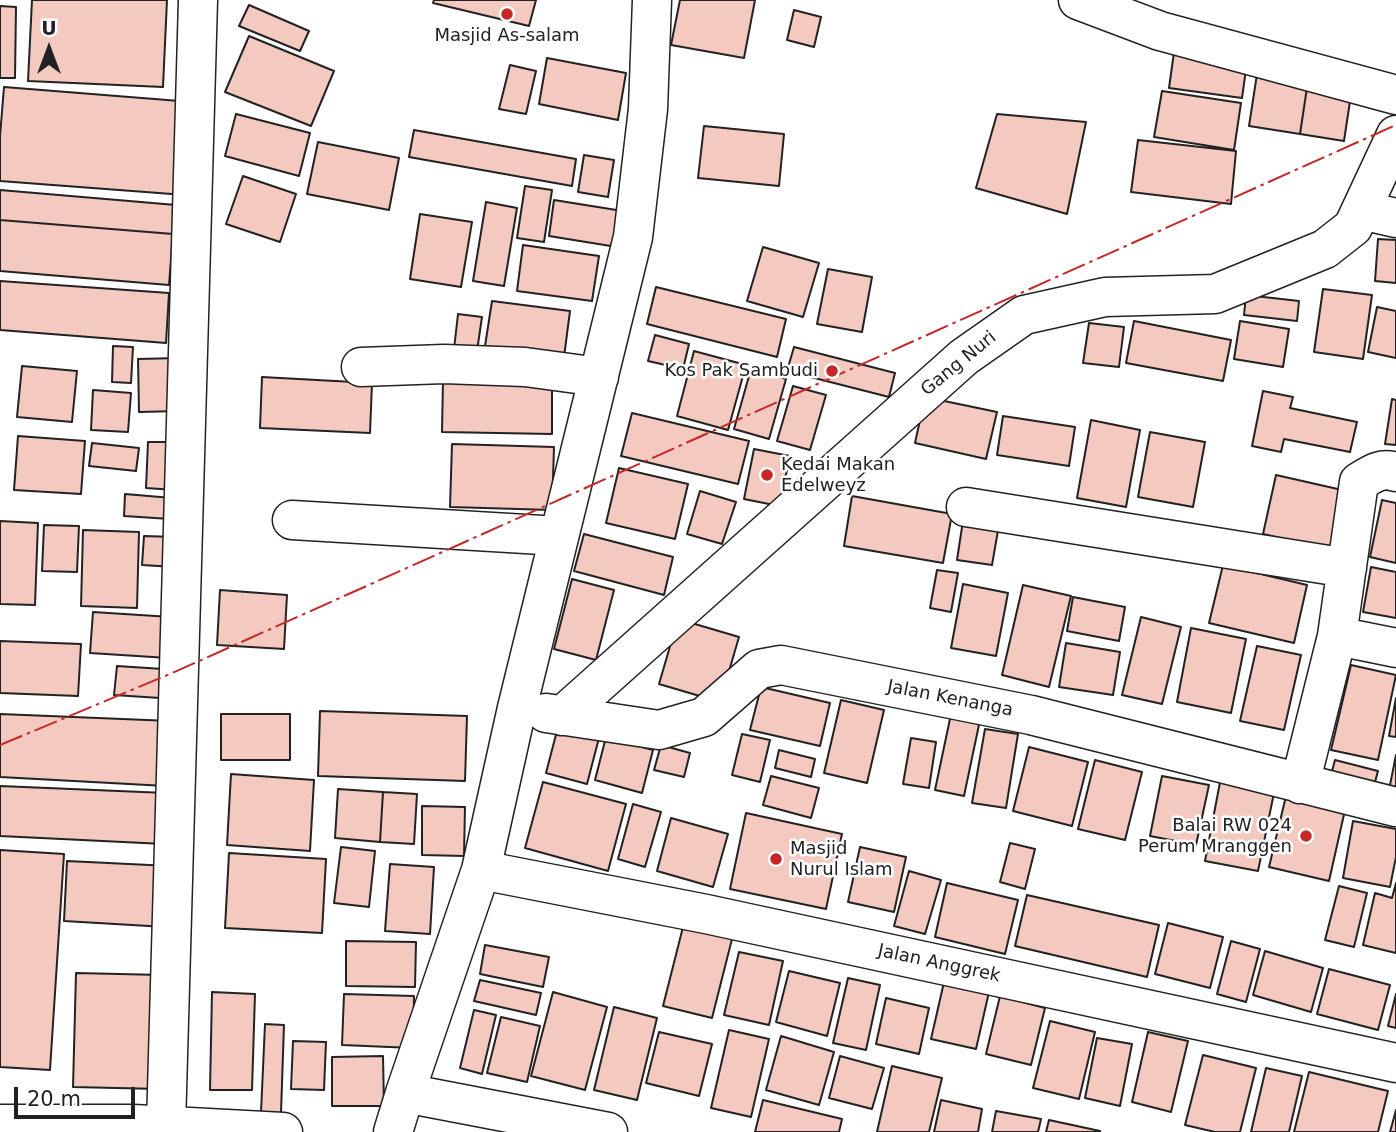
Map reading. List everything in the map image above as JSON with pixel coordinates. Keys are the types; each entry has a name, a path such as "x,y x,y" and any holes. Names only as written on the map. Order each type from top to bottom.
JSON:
{"street":[{"path":"166,1126 198,0"},
{"path":"393,1132 481,870 517,708 634,237 648,109 652,0"},
{"path":"1078,0 1160,31 1396,95"},
{"name":"Gang Nuri","path":"562,716 964,357 1024,315 1105,297 1215,294 1325,249 1353,227 1379,214 1396,135"},
{"path":"361,367 444,364 525,367 599,377"},
{"path":"1300,784 1337,636 1359,482 1375,472 1387,469 1396,472"},
{"path":"967,507 1347,568"},
{"path":"292,520 559,536"},
{"path":"1337,636 1396,648"},
{"name":"Jalan Kenanga","path":"517,708 659,730 704,717 760,668 781,665 1031,715 1396,807"},
{"name":"Jalan Anggrek","path":"481,870 706,914 1396,1063"},
{"path":"405,1093 608,1132"},
{"path":"0,1124 166,1126 283,1132"}],"building":[{"path":"32,0 167,0 163,87 28,81"},
{"name":"Masjid As-salam","path":"434,0 536,0 529,26 433,3"},
{"path":"680,0 755,0 744,58 671,45"},
{"path":"249,5 309,31 300,51 239,26"},
{"path":"0,6 16,7 15,78 0,78"},
{"path":"794,10 821,17 814,47 787,40"},
{"path":"249,36 334,71 311,126 225,92"},
{"path":"1175,45 1248,55 1242,98 1169,88"},
{"path":"547,58 626,73 618,120 539,104"},
{"path":"510,65 536,71 526,114 499,109"},
{"path":"1257,74 1308,81 1300,134 1249,126"},
{"path":"1308,81 1352,88 1344,141 1300,134"},
{"path":"4,87 192,102 185,195 0,181"},
{"path":"1162,91 1241,103 1234,150 1154,137"},
{"path":"236,114 310,133 299,176 225,156"},
{"path":"997,114 1086,122 1067,214 976,188"},
{"path":"704,126 784,134 779,186 698,178"},
{"path":"414,130 576,159 572,186 409,157"},
{"path":"1138,140 1236,151 1231,204 1131,192"},
{"path":"318,142 399,158 389,210 307,194"},
{"path":"584,155 614,160 608,197 578,192"},
{"path":"243,176 296,194 280,242 226,224"},
{"path":"525,186 552,190 544,242 517,238"},
{"path":"0,190 176,205 173,234 0,220"},
{"path":"554,200 629,212 623,248 549,236"},
{"path":"486,202 517,208 504,286 473,281"},
{"path":"420,214 472,222 461,287 410,279"},
{"path":"0,220 173,234 169,285 0,271"},
{"path":"1378,239 1396,240 1396,283 1375,281"},
{"path":"523,245 599,256 592,301 517,291"},
{"path":"763,247 819,263 803,317 747,301"},
{"path":"828,269 872,277 862,332 817,324"},
{"path":"0,281 169,293 166,343 0,330"},
{"path":"656,287 786,319 777,357 647,324"},
{"path":"1323,289 1372,295 1363,359 1314,352"},
{"path":"1246,295 1299,301 1297,321 1244,315"},
{"path":"492,301 570,311 564,357 485,346"},
{"path":"1377,307 1396,311 1396,358 1368,352"},
{"path":"458,314 482,317 477,351 454,349"},
{"path":"1134,321 1231,340 1223,381 1126,363"},
{"path":"1240,321 1289,329 1283,367 1234,359"},
{"path":"1089,323 1124,327 1119,367 1083,363"},
{"path":"655,335 689,344 683,369 648,361"},
{"path":"113,346 133,347 131,383 112,382"},
{"path":"794,347 895,373 889,397 787,371"},
{"path":"694,351 746,365 728,430 677,416"},
{"path":"179,358 180,411 139,412 138,359"},
{"path":"22,366 77,371 72,422 17,417"},
{"path":"751,369 786,379 769,439 734,429"},
{"path":"262,377 372,383 370,433 260,428"},
{"path":"443,379 552,380 552,434 442,432"},
{"path":"793,386 826,395 810,450 777,441"},
{"path":"93,390 131,393 128,432 91,430"},
{"path":"1263,391 1293,397 1290,408 1357,422 1350,452 1284,439 1281,452 1252,446"},
{"path":"925,397 997,412 986,459 915,443"},
{"path":"1392,399 1396,400 1396,445 1385,444"},
{"path":"632,413 749,441 738,484 621,456"},
{"path":"1003,416 1075,427 1069,466 997,455"},
{"path":"1091,420 1140,430 1126,507 1077,498"},
{"path":"1150,432 1205,442 1193,507 1138,497"},
{"path":"18,436 85,441 81,494 14,490"},
{"path":"148,442 176,442 175,490 146,488"},
{"path":"92,443 139,448 136,471 89,466"},
{"path":"452,444 554,447 552,510 450,507"},
{"path":"754,449 790,456 779,506 744,499"},
{"path":"619,468 688,484 675,539 606,523"},
{"path":"1276,475 1351,492 1337,551 1263,534"},
{"path":"700,491 736,502 722,544 687,534"},
{"path":"125,494 172,498 170,519 124,516"},
{"path":"852,496 952,514 943,563 844,546"},
{"path":"1382,500 1396,503 1396,563 1370,557"},
{"path":"964,514 1000,519 992,565 957,560"},
{"path":"0,521 38,523 35,605 0,604"},
{"path":"44,525 79,526 77,572 42,571"},
{"path":"83,530 139,532 137,608 81,606"},
{"path":"584,534 673,557 664,595 574,571"},
{"path":"144,536 176,537 174,567 142,565"},
{"path":"1223,565 1307,585 1294,643 1209,623"},
{"path":"1371,567 1396,572 1396,618 1363,612"},
{"path":"937,570 958,573 951,612 930,608"},
{"path":"572,579 614,590 596,660 554,649"},
{"path":"963,584 1008,593 996,656 951,648"},
{"path":"1023,585 1071,596 1049,687 1002,675"},
{"path":"220,590 287,595 284,649 217,645"},
{"path":"1073,597 1125,607 1119,641 1067,631"},
{"path":"93,612 171,617 168,658 90,653"},
{"path":"1141,617 1181,627 1162,704 1122,695"},
{"path":"678,619 739,637 720,702 659,684"},
{"path":"1191,628 1246,639 1231,713 1177,702"},
{"path":"0,641 81,644 78,696 0,693"},
{"path":"1066,643 1120,652 1113,695 1059,687"},
{"path":"1257,646 1301,655 1284,730 1240,721"},
{"path":"1351,665 1396,675 1378,760 1331,750"},
{"path":"117,666 163,669 160,698 114,695"},
{"path":"761,687 830,703 820,746 750,730"},
{"path":"1396,698 1396,737 1389,736"},
{"path":"841,700 884,710 867,783 824,773"},
{"path":"320,711 467,716 465,781 318,776"},
{"path":"0,714 171,721 166,786 0,777"},
{"path":"221,714 290,714 290,760 221,760"},
{"path":"951,714 980,720 964,796 935,790"},
{"path":"559,723 600,734 587,784 546,773"},
{"path":"985,729 1018,734 1006,808 972,803"},
{"path":"742,734 770,740 760,782 732,775"},
{"path":"606,737 653,750 642,793 595,780"},
{"path":"911,738 936,742 929,788 903,784"},
{"path":"661,745 690,753 684,777 654,770"},
{"path":"1029,747 1088,762 1072,826 1013,811"},
{"path":"779,750 815,759 811,777 775,768"},
{"path":"1396,755 1396,802 1387,800"},
{"path":"1095,760 1142,772 1125,840 1078,829"},
{"path":"1335,760 1378,771 1371,797 1328,786"},
{"path":"231,774 314,780 310,851 227,845"},
{"path":"771,776 819,788 811,818 763,805"},
{"path":"1162,776 1209,785 1196,845 1150,836"},
{"path":"1221,777 1275,788 1258,871 1205,861"},
{"path":"543,782 626,804 608,871 525,848"},
{"path":"0,786 166,793 164,844 0,836"},
{"path":"338,789 383,792 380,842 335,838"},
{"path":"383,792 417,794 414,844 380,842"},
{"path":"1286,796 1345,810 1329,881 1269,867"},
{"path":"633,804 661,812 645,867 618,859"},
{"path":"422,806 465,807 464,856 422,855"},
{"path":"746,813 842,834 826,909 730,889"},
{"path":"671,818 728,834 713,887 657,871"},
{"path":"1353,821 1396,829 1396,857 1390,887 1343,878"},
{"path":"1010,843 1035,849 1025,889 1000,882"},
{"path":"341,847 375,851 369,907 334,903"},
{"path":"860,847 906,857 894,912 848,902"},
{"path":"0,850 64,854 50,1070 0,1067"},
{"path":"229,853 326,859 322,933 225,928"},
{"path":"67,861 170,866 166,927 64,921"},
{"path":"390,864 434,867 430,934 385,931"},
{"path":"909,871 941,880 925,934 894,926"},
{"path":"947,883 1018,900 1005,954 935,937"},
{"path":"1396,883 1396,953 1363,945 1375,893 1392,898"},
{"path":"1339,886 1367,893 1354,947 1325,940"},
{"path":"1027,895 1159,925 1147,977 1015,946"},
{"path":"1168,923 1223,937 1210,988 1155,974"},
{"path":"683,927 732,939 712,1018 663,1006"},
{"path":"346,941 416,942 415,987 346,986"},
{"path":"1231,941 1260,949 1246,1002 1217,994"},
{"path":"485,945 549,957 543,987 480,974"},
{"path":"1265,951 1323,968 1311,1012 1253,995"},
{"path":"739,952 783,961 769,1025 724,1015"},
{"path":"1329,969 1390,985 1378,1030 1317,1014"},
{"path":"789,971 840,983 827,1036 776,1022"},
{"path":"76,973 162,975 160,1089 73,1087"},
{"path":"848,978 880,985 866,1050 833,1043"},
{"path":"480,980 541,993 536,1015 474,1001"},
{"path":"944,982 989,992 976,1049 931,1039"},
{"path":"212,992 255,994 252,1090 210,1090"},
{"path":"553,992 607,1007 585,1090 531,1076"},
{"path":"344,994 414,996 413,1048 342,1045"},
{"path":"1396,994 1396,1028 1388,1026"},
{"path":"1000,996 1045,1008 1031,1065 986,1054"},
{"path":"886,998 929,1008 919,1054 876,1044"},
{"path":"614,1007 657,1018 637,1100 594,1090"},
{"path":"474,1010 496,1015 482,1074 460,1068"},
{"path":"501,1017 540,1026 527,1082 487,1073"},
{"path":"1050,1021 1095,1032 1079,1099 1033,1088"},
{"path":"265,1024 284,1025 281,1113 261,1112"},
{"path":"729,1030 769,1039 751,1117 711,1108"},
{"path":"659,1032 712,1044 699,1096 646,1083"},
{"path":"1148,1032 1188,1041 1171,1112 1132,1102"},
{"path":"781,1036 834,1052 819,1105 766,1090"},
{"path":"1097,1038 1132,1044 1120,1106 1085,1098"},
{"path":"293,1041 326,1042 324,1090 291,1089"},
{"path":"1203,1055 1256,1068 1240,1132 1215,1132 1185,1125"},
{"path":"383,1056 384,1106 332,1106 332,1057"},
{"path":"840,1056 884,1068 872,1109 829,1098"},
{"path":"892,1066 942,1078 929,1132 877,1132"},
{"path":"1266,1068 1302,1076 1289,1132 1251,1132"},
{"path":"1309,1072 1388,1091 1378,1132 1294,1132"},
{"path":"763,1100 842,1119 839,1132 755,1132"},
{"path":"941,1100 982,1109 978,1132 934,1132"},
{"path":"1396,1110 1396,1132 1390,1132"},
{"path":"996,1111 1041,1119 1038,1132 992,1132"},
{"path":"1049,1120 1100,1131 1100,1132 1046,1132"}],"power":[{"path":"0,745 170,674 1396,125"}],"place":[{"name":"Masjid As-salam","path":"507,14"},
{"name":"Kos Pak Sambudi","path":"832,371"},
{"name":"Kedai Makan Edelweyz","path":"767,475"},
{"name":"Balai RW 024 Perum Mranggen","path":"1306,836"},
{"name":"Masjid Nurul Islam","path":"776,859"}]}
